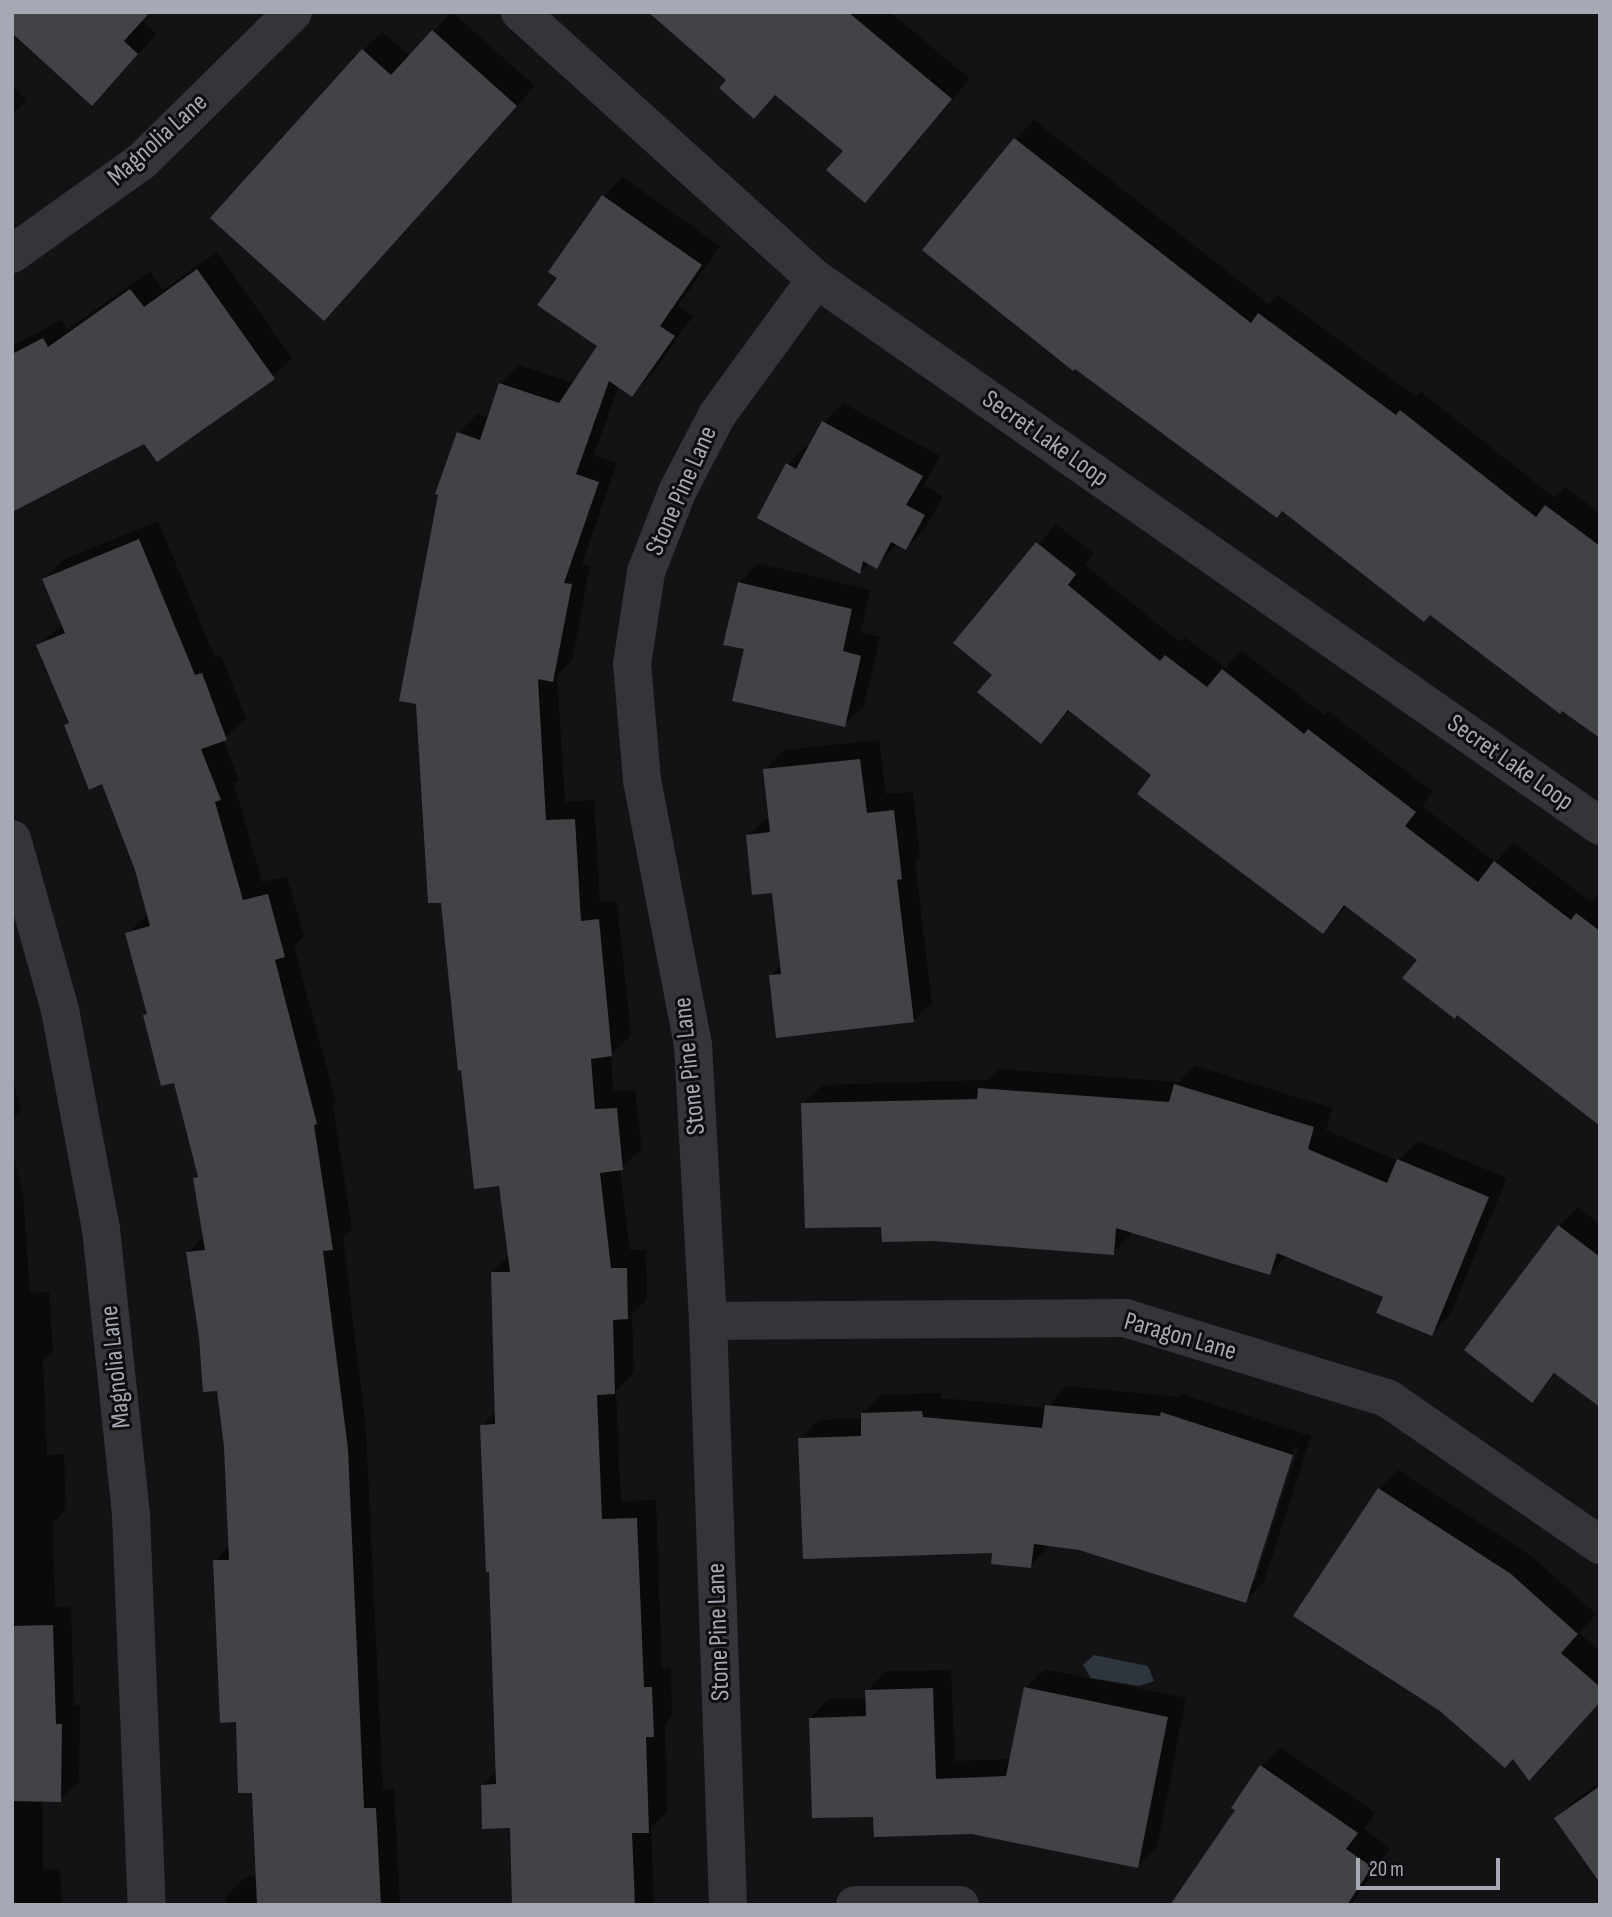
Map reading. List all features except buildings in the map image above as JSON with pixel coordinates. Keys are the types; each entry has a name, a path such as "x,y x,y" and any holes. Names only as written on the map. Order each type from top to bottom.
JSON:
{"street":[{"name":"Magnolia Lane","path":"12,254 142,161 293,12"},
{"name":"Secret Lake Loop","path":"520,12 816,279 1600,826"},
{"name":"Stone Pine Lane","path":"728,1905 708,1321 693,1045 642,780 632,664 646,572 677,492 717,415 816,279"},
{"name":"Magnolia Lane","path":"12,839 60,1010 101,1229 131,1515 147,1905"},
{"name":"Paragon Lane","path":"708,1321 1125,1318 1387,1398 1600,1545"},
{"path":"855,1905 960,1905"}],"shaded area":[{"path":"1094,1655 1148,1666 1154,1681 1139,1686 1091,1678 1083,1665"}]}
